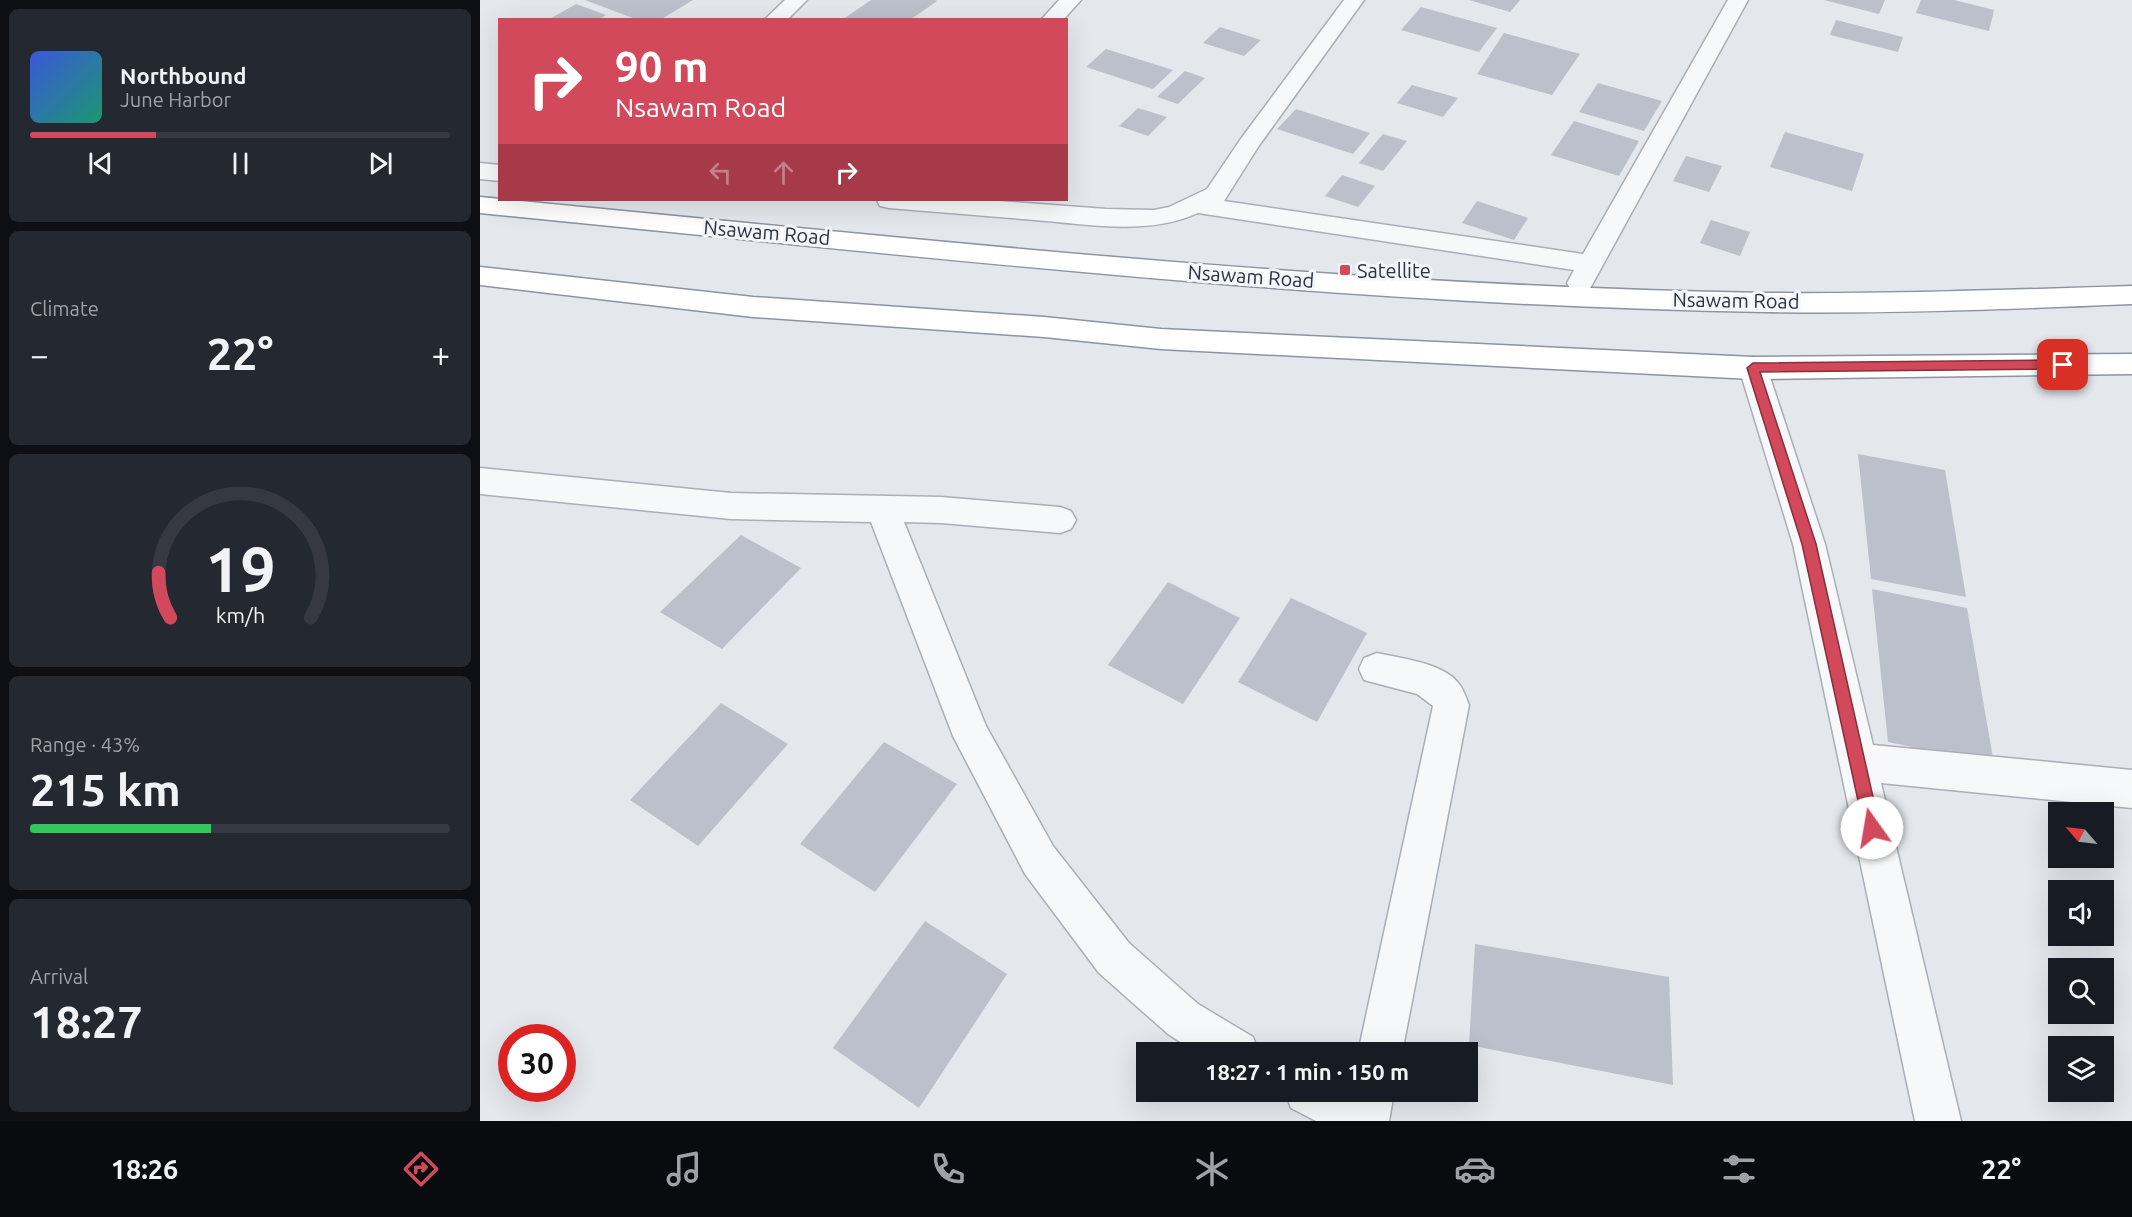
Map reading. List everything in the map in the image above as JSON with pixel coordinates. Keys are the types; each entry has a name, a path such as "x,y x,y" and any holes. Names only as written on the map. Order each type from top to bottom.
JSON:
{"highway":[{"name":"Nsawam Road","path":"480,205 1257,278 1716,301 1955,302 2132,295"},
{"path":"480,276 753,307 1044,327 1161,339 1753,368 2132,364"}],"street":[{"path":"776,18 797,0"},
{"path":"1053,18 1071,0"},
{"path":"903,201 1144,218 1175,214 1197,205 1216,195 1248,145 1354,0"},
{"path":"1574,295 1738,0"},
{"path":"480,171 498,173"},
{"path":"1197,205 1591,264"},
{"path":"1753,368 1809,544 1931,1080 1938,1121"},
{"path":"480,481 731,506 941,510 1060,520"},
{"path":"882,508 971,736 1040,860 1113,958 1183,1019 1220,1042"},
{"path":"1377,669 1419,679 1440,687 1449,698 1450,705 1382,1042"},
{"path":"1857,762 2132,789"},
{"path":"1327,1102 1364,1121 1369,1102"}],"building":[{"path":"585,0 693,0 663,18 633,18"},
{"path":"871,0 937,1 913,18 845,18"},
{"path":"1469,0 1520,0 1510,12"},
{"path":"1824,0 1885,0 1879,14"},
{"path":"1921,0 1954,0 1994,10 1989,31 1916,13"},
{"path":"576,4 606,15 601,18 552,18"},
{"path":"1421,7 1497,28 1479,52 1401,30"},
{"path":"1836,20 1903,37 1898,52 1830,35"},
{"path":"1220,27 1261,40 1244,56 1203,43"},
{"path":"1504,33 1580,54 1552,95 1477,74"},
{"path":"1106,49 1173,70 1153,89 1086,67"},
{"path":"1185,71 1205,78 1178,104 1157,97"},
{"path":"1598,83 1662,101 1644,131 1579,112"},
{"path":"1412,85 1458,98 1443,117 1397,103"},
{"path":"1138,108 1167,117 1148,136 1119,126"},
{"path":"1296,109 1370,133 1353,154 1277,129"},
{"path":"1574,121 1639,141 1619,176 1551,155"},
{"path":"1785,132 1864,154 1852,191 1770,167"},
{"path":"1383,134 1407,141 1383,171 1359,163"},
{"path":"1686,156 1722,166 1709,192 1673,181"},
{"path":"1342,175 1375,186 1358,207 1325,196"},
{"path":"1477,201 1528,218 1514,240 1462,223"},
{"path":"1711,220 1750,232 1740,256 1700,243"},
{"path":"1858,454 1945,470 1966,597 1871,579"},
{"path":"741,535 801,568 722,649 660,612"},
{"path":"1168,582 1240,618 1183,704 1108,665"},
{"path":"1872,589 1967,608 1994,764 1888,742"},
{"path":"1291,598 1367,633 1317,722 1238,682"},
{"path":"721,703 788,744 698,846 630,800"},
{"path":"884,742 957,784 875,892 800,844"},
{"path":"925,921 1007,974 919,1108 833,1048"},
{"path":"1475,944 1669,977 1673,1085 1478,1047 1478,1042 1469,1042"}],"place":[{"name":"Satellite","path":"1345,270"}],"route":[{"path":"1872,828 1809,544 1753,368 2063,365"}]}
